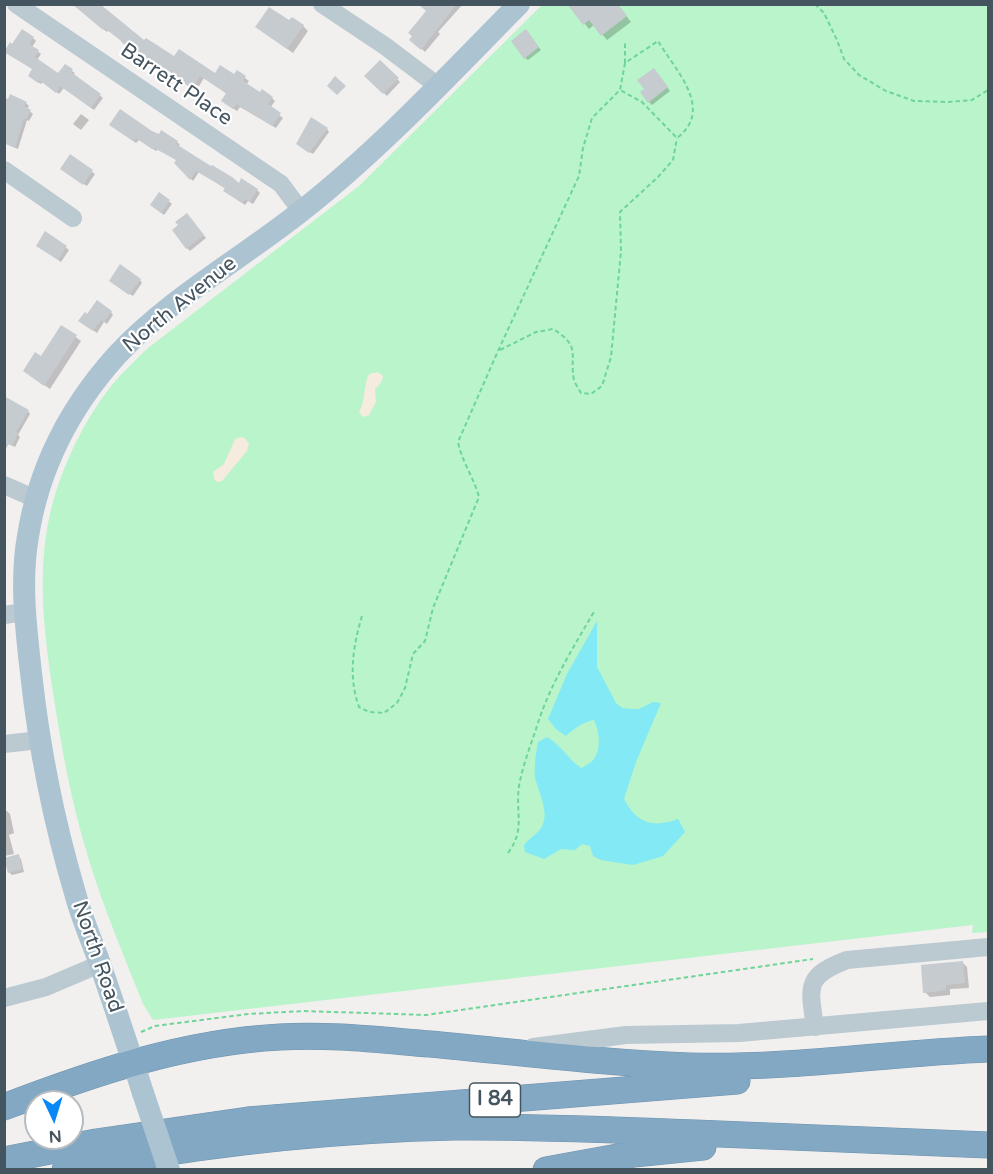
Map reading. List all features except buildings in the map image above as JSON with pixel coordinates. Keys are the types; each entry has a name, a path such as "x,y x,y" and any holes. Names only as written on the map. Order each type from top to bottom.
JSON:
{"highway":[{"path":"4,1107 133,1062 177,1051 298,1036 373,1039 649,1064 721,1066 763,1066 988,1049"},
{"name":"I 84","path":"4,1160 210,1124 284,1116 988,1063"},
{"name":"I 84","path":"65,1170 221,1144 313,1134 441,1127 566,1127 988,1145"},
{"path":"546,1170 624,1155 704,1147 988,1156"}],"main road":[{"name":"North Avenue","path":"40,740 15,613 36,500 61,434 88,390 114,359 145,328 301,211 362,159 519,4"},
{"name":"North Road","path":"40,740 66,864 78,905 169,1170"}],"street":[{"name":"Barrett Place","path":"16,4 281,184 301,211"},
{"path":"322,4 385,46 438,86"},
{"path":"4,170 73,218"},
{"path":"4,484 36,500"},
{"path":"4,744 40,740"},
{"path":"815,1027 810,993 815,978 829,966 847,960 988,947"},
{"path":"4,998 46,987 100,964"},
{"path":"505,1051 626,1035 739,1033 988,1011"}],"path":[{"path":"815,4 824,13 844,59 859,75 886,91 914,101 948,102 972,100 988,90"},
{"path":"498,351 536,332 553,328 566,336 573,349 574,381 581,393 591,394 602,386 611,357 615,319 621,251 620,212 674,160 677,138 684,133 691,122 694,107 691,94 658,41 625,63"},
{"path":"362,616 353,647 354,693 359,707 369,712 384,713 397,704 405,688 413,654 425,641 433,608 479,497 476,485 461,457 458,442 579,176 583,148 592,118 620,90 625,63 625,43"},
{"path":"620,90 642,102 677,138"},
{"path":"508,853 515,844 520,823 519,787 536,727 555,679 595,610"},
{"path":"154,1026 248,1014 304,1011 426,1015 820,958"}],"green space":[{"path":"542,5 988,5 988,932 972,933 973,925 153,1020 143,1004 95,878 77,817 59,730 46,644 43,579 46,535 61,478 76,442 96,407 129,366 148,348 359,186"}],"sand":[{"path":"378,372 383,376 375,389 376,402 369,415 363,417 359,412 367,379 369,374"},
{"path":"245,438 249,444 247,451 222,481 217,482 213,472 224,464 235,439"}],"water":[{"path":"597,621 597,667 616,703 622,708 639,709 653,702 661,703 636,762 624,799 640,819 646,822 661,823 678,819 685,832 663,856 633,865 601,860 593,856 590,846 582,844 575,850 561,849 544,859 525,852 524,845 540,830 545,812 535,776 538,742 547,737 581,768 597,755 599,745 594,720 579,726 566,736 548,719 567,674"}]}
